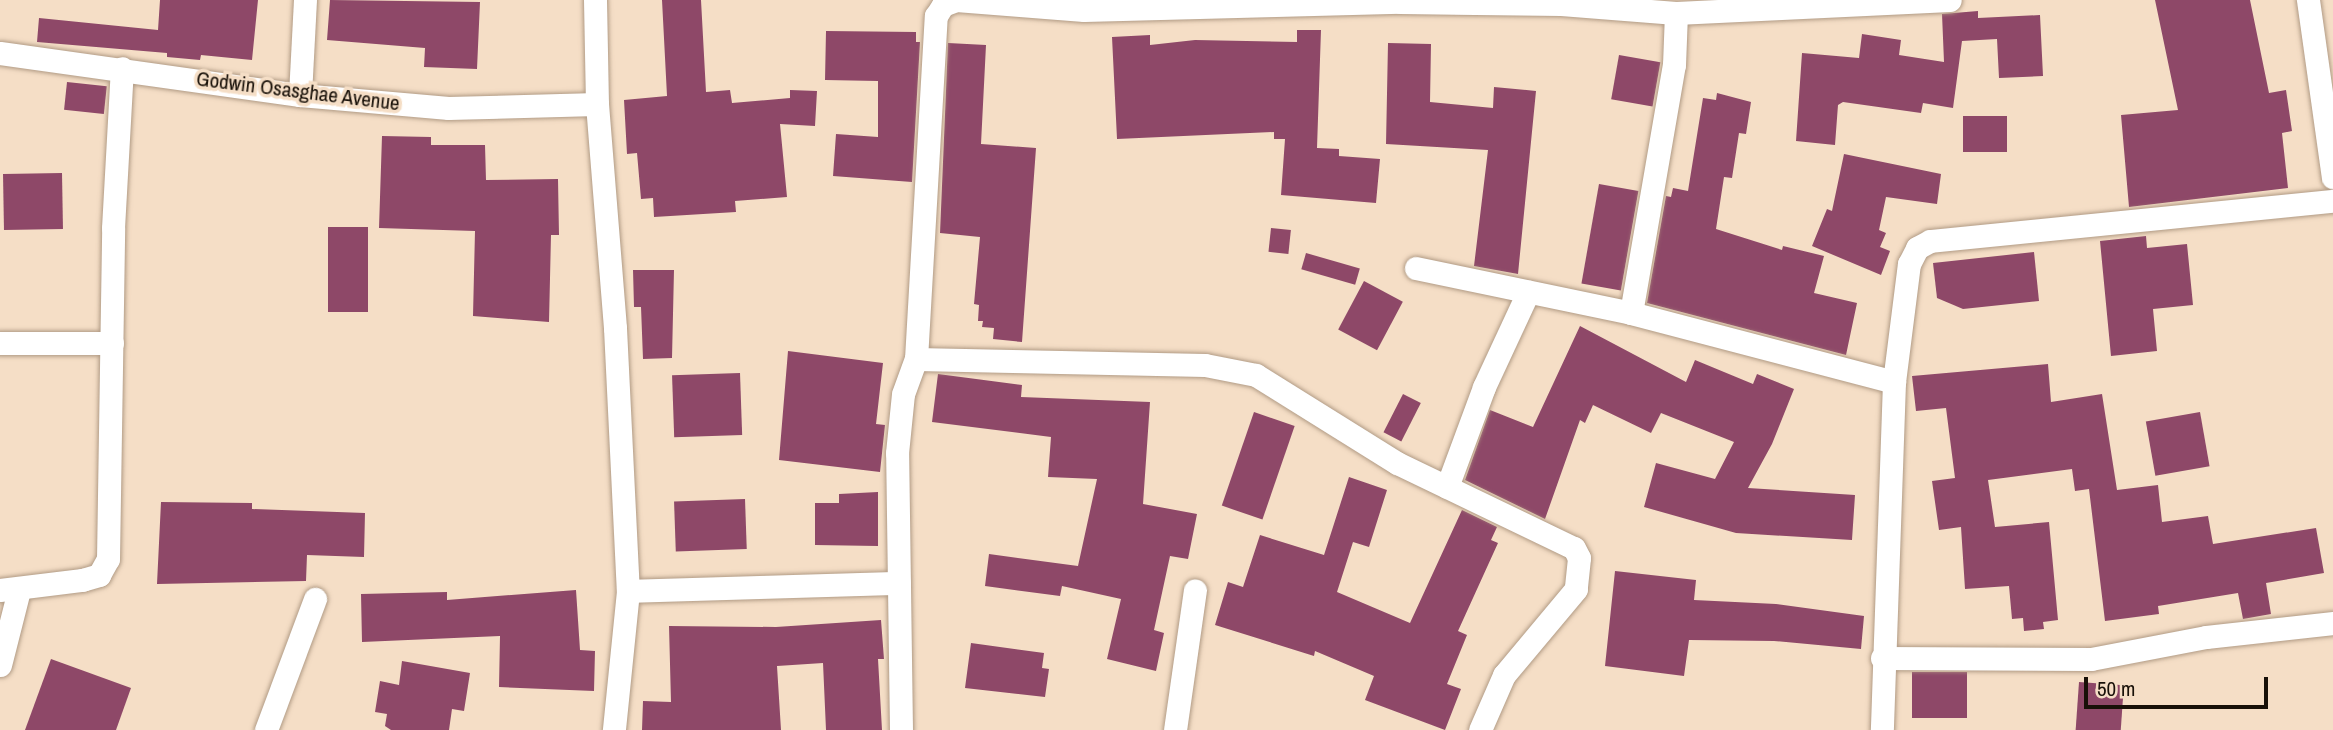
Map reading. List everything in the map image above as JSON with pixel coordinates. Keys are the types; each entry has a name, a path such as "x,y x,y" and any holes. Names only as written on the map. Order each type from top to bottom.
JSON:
{"street":[{"path":"300,95 305,0"},
{"path":"596,0 597,104 615,328 628,591 614,730"},
{"path":"901,730 897,453 903,394 916,359 936,16 943,5 956,0 1084,10 1400,2 1561,4 1676,13 1950,0"},
{"path":"2308,0 2333,177"},
{"path":"1631,313 1674,65 1676,13"},
{"name":"Godwin Osasghae Avenue","path":"0,53 300,95 448,108 597,104"},
{"path":"0,666 9,590 99,575 108,559 112,343 122,68"},
{"path":"1882,730 1882,658 1894,382 1909,264 1917,248 1930,240 2333,201"},
{"path":"1416,268 1631,313 1894,382"},
{"path":"1447,487 1483,387 1528,292"},
{"path":"0,343 112,343"},
{"path":"916,359 1205,365 1256,375 1397,463 1574,548 1579,558 1576,589 1504,675 1480,730"},
{"path":"628,591 899,583"},
{"path":"1175,730 1195,590"},
{"path":"266,730 315,599"},
{"path":"1882,658 2091,659 2206,637 2333,622"}],"building":[{"path":"160,0 258,0 252,60 201,55 200,60 167,57 167,53 37,42 39,18 158,30"},
{"path":"330,0 480,2 477,69 424,67 425,48 327,40"},
{"path":"662,0 701,0 706,92 730,90 732,103 790,98 790,90 817,91 815,126 780,124 787,197 735,201 736,212 654,217 653,198 641,199 637,153 627,154 624,100 667,96"},
{"path":"2155,0 2250,0 2269,93 2286,90 2292,131 2282,133 2288,188 2129,207 2121,115 2178,110"},
{"path":"1978,11 1978,18 2040,15 2043,76 1999,78 1997,39 1962,41 1953,108 1923,103 1921,113 1843,102 1838,105 1835,145 1796,141 1802,53 1859,58 1862,34 1901,40 1899,55 1944,62 1942,14"},
{"path":"1297,30 1321,30 1317,148 1339,149 1339,156 1380,159 1376,203 1281,195 1285,139 1274,139 1274,132 1117,139 1112,37 1150,35 1150,45 1195,40 1297,42"},
{"path":"826,31 916,32 916,42 920,42 912,182 833,176 836,134 878,137 878,81 825,80"},
{"path":"948,43 986,45 981,144 1036,148 1022,342 993,339 994,328 982,327 983,321 978,321 979,305 974,304 980,237 940,233"},
{"path":"1388,43 1431,44 1430,102 1493,108 1494,87 1536,91 1518,274 1474,266 1488,150 1386,144"},
{"path":"1619,55 1660,62 1653,107 1611,99"},
{"path":"67,82 107,86 104,114 64,110"},
{"path":"1717,93 1751,102 1746,134 1739,133 1732,178 1724,177 1716,229 1782,250 1783,246 1824,256 1814,293 1857,303 1846,355 1647,303 1666,196 1671,197 1673,188 1688,191 1703,98 1716,100"},
{"path":"1963,116 2007,116 2007,152 1963,152"},
{"path":"382,136 431,137 431,145 485,145 486,180 558,179 559,235 551,235 549,322 473,316 475,231 379,228"},
{"path":"1844,154 1941,174 1937,204 1886,197 1879,230 1886,233 1880,247 1890,251 1881,275 1812,246 1827,209 1832,211"},
{"path":"62,173 63,229 4,230 3,174"},
{"path":"1599,184 1638,191 1621,290 1581,283"},
{"path":"328,227 368,227 368,312 328,312"},
{"path":"1271,228 1291,230 1288,254 1268,252"},
{"path":"2146,236 2147,248 2187,244 2193,305 2153,309 2157,351 2111,356 2100,241"},
{"path":"2034,252 2039,301 1963,309 1937,298 1933,263"},
{"path":"1306,253 1360,268 1355,285 1301,269"},
{"path":"633,270 674,270 672,358 643,359 641,307 634,307"},
{"path":"1364,281 1403,302 1377,350 1338,330"},
{"path":"1580,326 1686,382 1695,360 1753,384 1757,374 1794,389 1772,444 1748,488 1855,495 1852,540 1736,533 1644,507 1656,463 1715,479 1734,442 1661,413 1651,433 1593,405 1585,423 1580,420 1545,519 1465,480 1490,410 1533,427"},
{"path":"788,351 883,363 876,424 885,425 880,472 779,460"},
{"path":"2048,364 2051,402 2102,394 2117,490 2158,485 2162,522 2208,516 2213,544 2316,528 2324,573 2266,583 2271,614 2243,619 2238,593 2158,606 2159,614 2105,621 2089,489 2075,491 2072,469 1988,480 1995,527 2049,522 2058,620 2043,622 2044,629 2024,631 2023,618 2012,619 2009,586 1965,589 1961,527 1939,530 1932,481 1955,478 1946,408 1916,411 1912,376"},
{"path":"740,373 742,435 674,437 672,375"},
{"path":"938,374 1022,385 1021,397 1150,402 1143,504 1197,514 1188,559 1170,556 1154,630 1164,633 1156,671 1107,659 1121,599 1062,586 1060,596 985,586 989,554 1078,566 1097,479 1048,477 1051,437 932,422"},
{"path":"1403,394 1421,403 1401,441 1383,432"},
{"path":"1254,412 1295,426 1262,520 1222,506"},
{"path":"2200,412 2210,466 2155,476 2146,422"},
{"path":"1349,477 1387,490 1369,547 1353,542 1337,592 1410,623 1462,510 1497,527 1491,540 1498,543 1458,631 1467,635 1447,684 1461,689 1445,730 1365,700 1374,676 1315,651 1314,656 1215,625 1228,582 1243,587 1260,535 1324,555"},
{"path":"878,492 878,546 815,545 815,503 839,503 839,494"},
{"path":"745,499 747,549 676,551 674,501"},
{"path":"161,502 252,503 252,509 365,513 364,557 307,555 306,581 157,584"},
{"path":"1615,571 1696,580 1694,600 1776,604 1864,616 1861,649 1774,641 1689,640 1684,676 1605,666"},
{"path":"576,590 580,650 595,651 594,691 499,687 500,636 362,642 361,594 447,592 447,600"},
{"path":"881,620 884,659 878,659 882,730 826,730 823,663 777,666 781,730 642,730 643,701 671,702 669,626 776,627"},
{"path":"971,643 1044,653 1042,668 1049,669 1045,697 965,688"},
{"path":"51,659 131,688 116,730 25,730"},
{"path":"402,661 470,673 464,711 452,709 449,730 391,730 385,726 387,714 375,712 380,681 399,685"},
{"path":"1912,672 1967,672 1967,718 1912,718"},
{"path":"2079,682 2124,685 2121,730 2076,730"}]}
